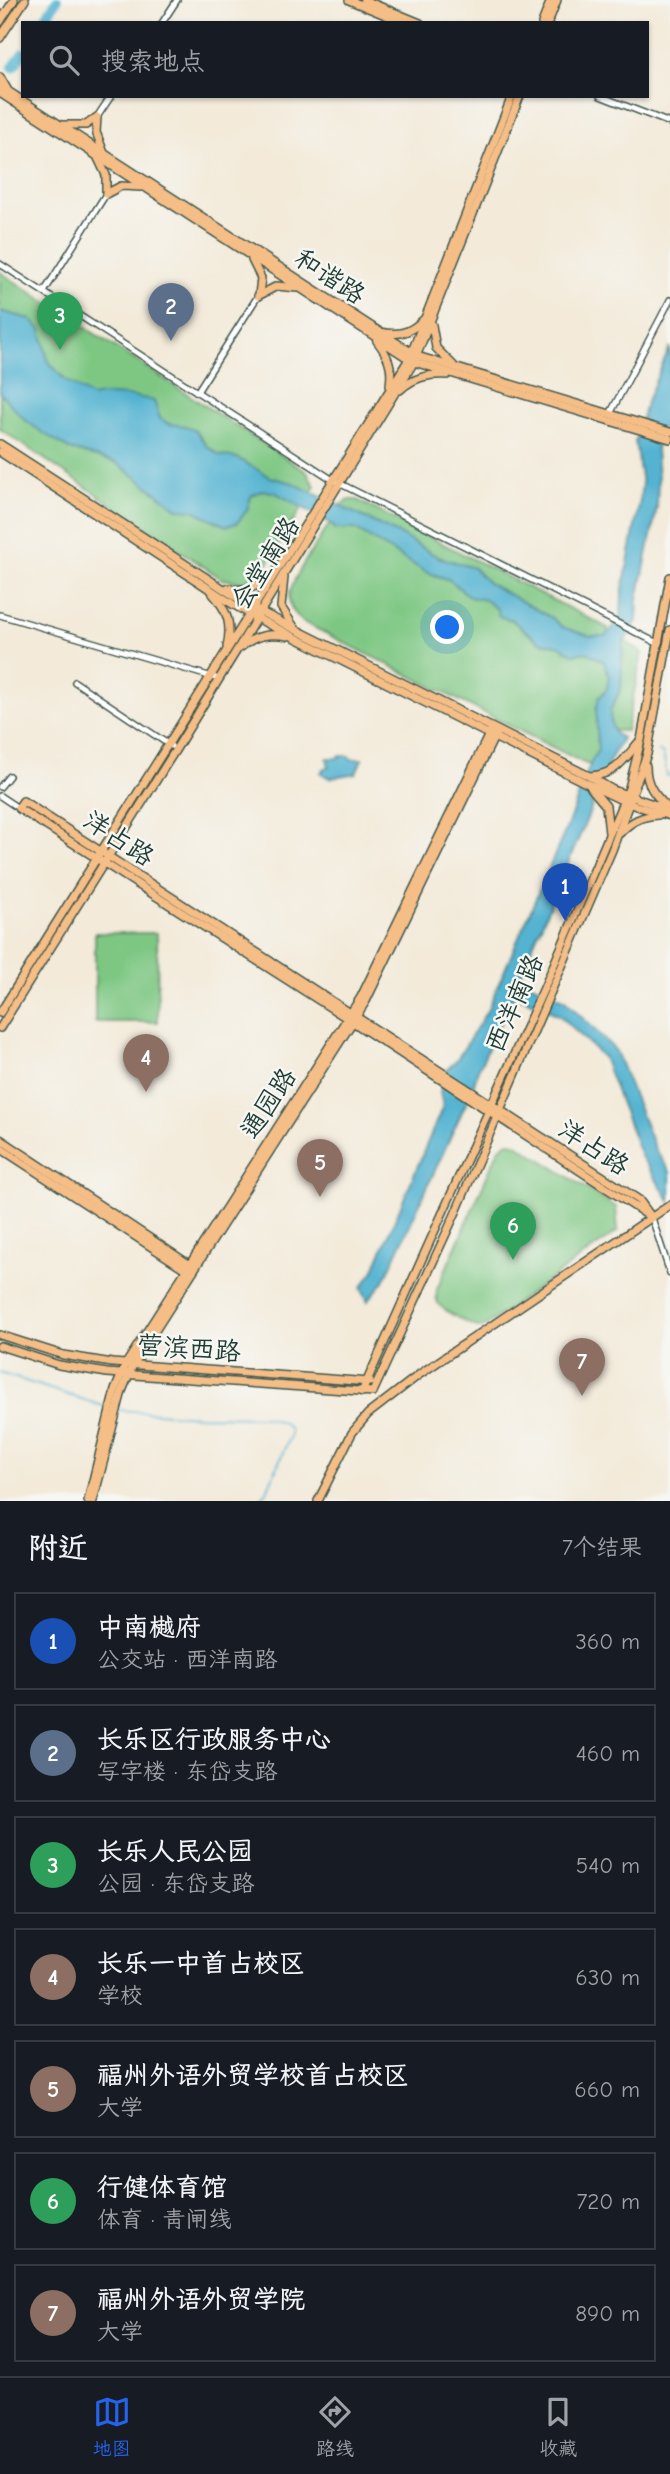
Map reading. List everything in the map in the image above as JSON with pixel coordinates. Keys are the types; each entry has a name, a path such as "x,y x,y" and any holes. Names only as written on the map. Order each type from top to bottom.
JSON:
{"main road":[{"path":"0,22 14,0"},
{"path":"0,38 25,0"},
{"path":"349,0 400,21"},
{"path":"364,0 415,21"},
{"path":"543,21 551,0"},
{"path":"549,21 557,0"},
{"path":"0,77 4,95"},
{"name":"和谐路","path":"0,86 4,95 374,333"},
{"name":"和谐路","path":"4,95 60,125 144,187 299,289 413,357 638,426 670,432"},
{"name":"会堂南路","path":"429,317 511,98"},
{"name":"会堂南路","path":"102,857 168,744 230,654 413,357 519,98"},
{"path":"60,125 85,125 97,117"},
{"path":"97,117 96,132 106,175 106,194 121,186 144,187"},
{"path":"250,256 261,278 258,296"},
{"path":"258,296 277,286 299,289"},
{"path":"374,333 401,334 429,317 436,348 463,374"},
{"path":"374,333 390,361 391,393"},
{"path":"391,393 426,376 463,374"},
{"name":"和谐路","path":"463,374 610,414 670,439"},
{"path":"0,444 213,582 254,612"},
{"path":"0,452 205,586 628,799 669,812"},
{"path":"213,582 232,589 253,588 283,566"},
{"path":"283,566 281,607 298,635"},
{"name":"西洋南路","path":"628,799 670,577"},
{"path":"205,586 223,606 228,616 230,654"},
{"name":"西洋南路","path":"373,1392 553,992 647,754 670,630"},
{"path":"230,654 251,639 263,635 298,635"},
{"name":"会堂南路","path":"0,1013 176,749 215,677"},
{"name":"通园路","path":"91,1501 112,1417 129,1364 352,1017 493,732"},
{"path":"587,779 618,768 641,740"},
{"path":"647,754 648,783 669,812"},
{"path":"587,779 607,806 613,836 641,817 669,812"},
{"name":"洋占路","path":"18,808 102,857 352,1017 652,1217"},
{"name":"西洋南路","path":"362,1392 613,836"},
{"name":"会堂南路","path":"0,1028 6,1004"},
{"path":"0,1139 190,1268"},
{"path":"0,1149 190,1268"},
{"path":"318,1501 352,1433 368,1414 421,1374 670,1206"},
{"name":"营滨西路","path":"0,1335 63,1355 129,1364 378,1383"},
{"name":"营滨西路","path":"0,1346 59,1364 124,1375 373,1392"}],"street":[{"path":"163,21 177,0"},
{"path":"97,117 110,98"},
{"path":"605,98 670,123"},
{"path":"44,292 106,194"},
{"path":"0,264 336,481 657,643"},
{"path":"197,392 258,296"},
{"path":"610,414 670,300"},
{"path":"0,615 215,677"},
{"path":"75,682 176,749"},
{"path":"0,787 9,776"},
{"path":"0,796 18,808"},
{"path":"652,1217 670,1273"}],"green space":[{"path":"0,272 307,472 315,486 263,571 243,582 222,579 0,429"},
{"path":"349,500 357,500 608,628 606,636 590,637 562,627 552,618 488,583 474,568 438,557 402,536 339,506"},
{"path":"330,523 336,529 355,529 426,572 450,580 470,597 485,600 497,609 499,616 512,620 530,635 558,645 573,654 587,652 597,657 604,662 609,676 607,689 599,698 610,711 621,688 625,641 642,653 626,731 597,730 598,750 590,765 584,763 303,622 290,605 290,591 299,571"},
{"path":"95,933 157,933 158,1022 95,1022"},
{"path":"508,1142 515,1143 616,1207 618,1231 482,1328 439,1305 437,1289 499,1149"}],"water":[{"path":"0,311 30,319 41,329 48,361 65,380 92,397 123,396 154,401 160,418 169,424 186,426 196,431 206,445 219,455 237,458 270,477 293,483 402,536 438,557 474,568 488,583 552,618 562,627 590,636 606,636 621,617 622,594 642,483 635,442 646,403 670,347 670,406 656,449 657,507 638,599 637,621 623,644 621,688 610,711 615,734 622,738 609,762 520,975 525,981 564,999 616,1051 655,1149 670,1172 670,1201 641,1156 603,1057 559,1015 523,998 512,997 384,1281 368,1301 361,1288 373,1272 443,1106 440,1092 446,1071 458,1058 487,1011 598,750 596,709 599,698 607,689 609,676 604,662 587,652 573,654 558,645 540,642 512,620 499,616 497,609 485,600 470,597 450,580 426,572 355,529 336,529 276,493 263,490 251,496 247,510 237,523 226,526 193,510 178,509 117,463 71,450 25,420 0,393"},
{"path":"339,756 362,759 356,773 329,778 321,773 329,767 327,758"}],"waterway":[{"path":"43,21 57,0"},
{"path":"13,67 21,56"},
{"path":"658,751 663,754 667,775 670,777"},
{"path":"0,1373 106,1407"},
{"path":"119,1410 197,1416 265,1417 284,1423 290,1430 290,1436 266,1493 259,1501"}],"place":[{"name":"长乐区行政服务中心","path":"171,341"},
{"name":"长乐人民公园","path":"60,350"},
{"name":"中南樾府","path":"565,921"},
{"name":"长乐一中首占校区","path":"146,1092"},
{"name":"福州外语外贸学校首占校区","path":"320,1197"},
{"name":"行健体育馆","path":"513,1260"},
{"name":"福州外语外贸学院","path":"582,1396"}]}
